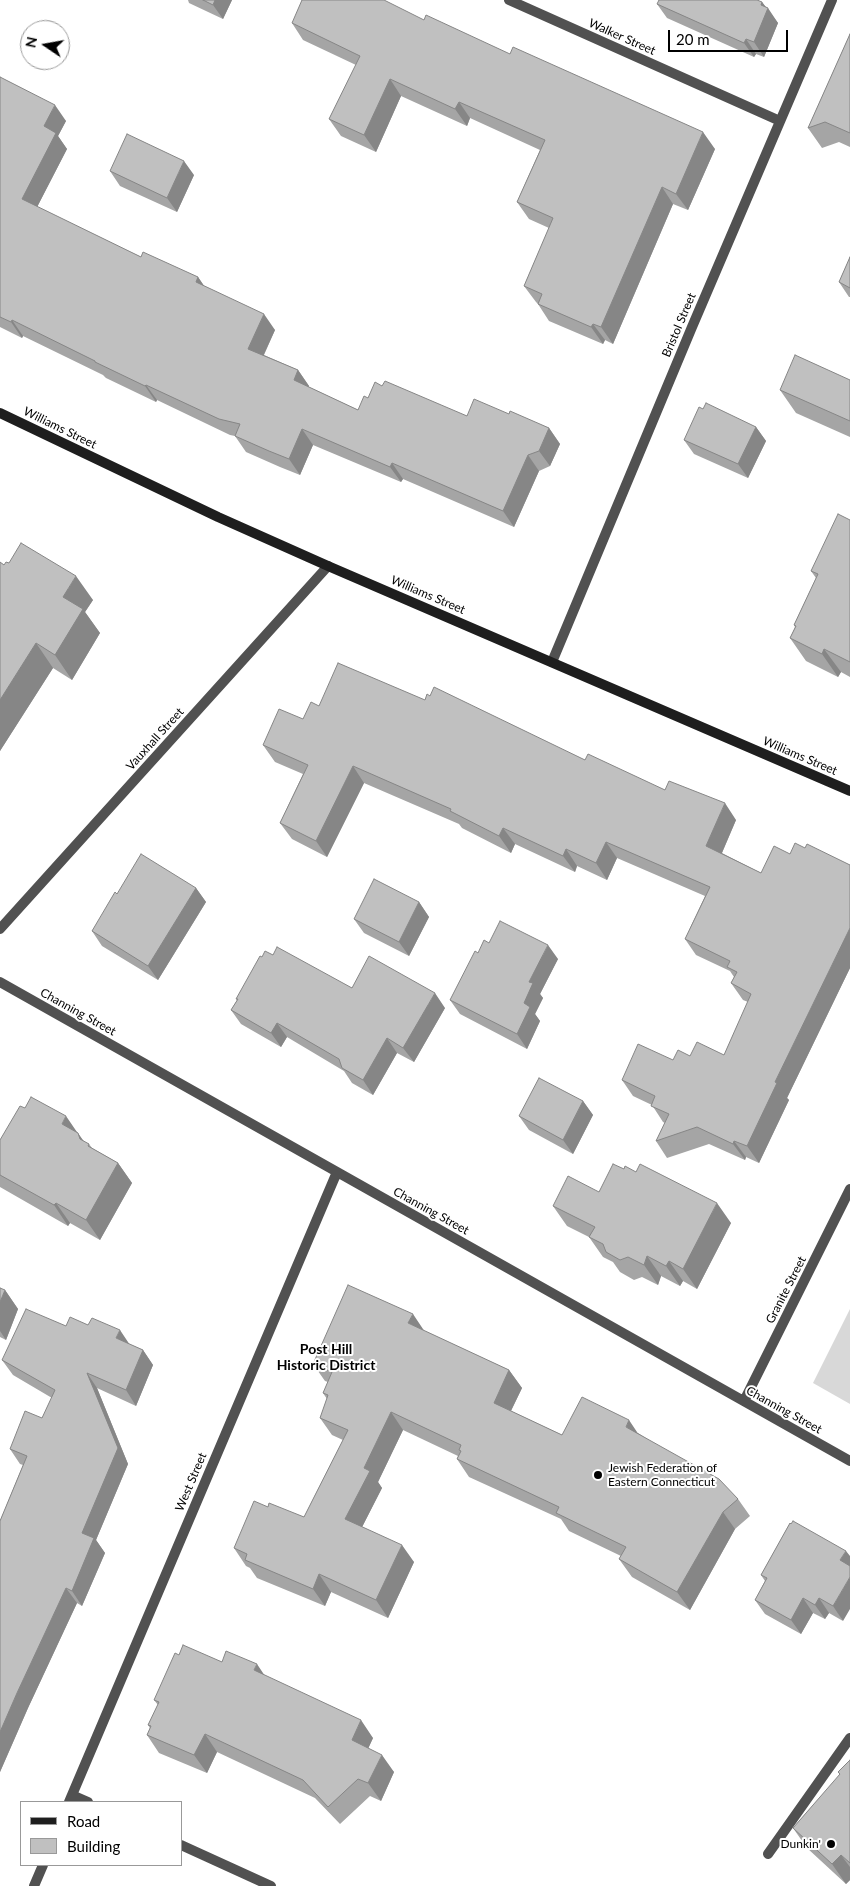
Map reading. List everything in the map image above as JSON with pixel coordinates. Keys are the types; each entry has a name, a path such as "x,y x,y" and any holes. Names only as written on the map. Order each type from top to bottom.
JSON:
{"street":[{"name":"Walker Street","path":"509,0 780,121"},
{"name":"Bristol Street","path":"552,662 832,0"},
{"name":"Williams Street","path":"0,413 218,517 328,566 850,791"},
{"name":"Vauxhall Street","path":"0,929 328,566"},
{"name":"Channing Street","path":"0,982 850,1462"},
{"name":"West Street","path":"71,1799 336,1172"},
{"name":"Granite Street","path":"744,1401 850,1189"},
{"path":"768,1854 850,1738"},
{"path":"182,1845 271,1886"},
{"path":"34,1886 43,1866"}],"shaded area":[{"path":"850,1309 850,1404 813,1383"}],"building":[{"path":"203,0 215,0 213,5"},
{"path":"302,0 384,0 424,20 426,15 510,54 513,47 703,132 676,194 662,187 601,327 593,324 591,327 538,304 542,294 524,286 553,218 517,202 545,140 459,102 455,109 390,79 364,135 329,119 360,56 292,23"},
{"path":"659,0 757,0 762,2 761,5 768,8 754,42 746,39 744,43 657,4"},
{"path":"850,34 850,133 825,122 808,128"},
{"path":"0,77 55,105 44,126 56,133 22,199 141,257 143,252 198,277 196,282 264,314 248,349 298,370 294,380 358,410 364,396 368,398 375,382 382,386 385,381 467,416 474,399 509,414 510,411 549,428 539,451 528,455 503,511 392,463 390,467 302,429 289,459 235,436 240,424 219,419 145,386 12,320 11,322 0,317"},
{"path":"127,134 184,161 167,198 110,171"},
{"path":"850,257 850,288 839,282"},
{"path":"795,355 850,380 850,421 780,390"},
{"path":"706,403 756,427 738,464 684,440 699,407 703,409"},
{"path":"838,514 850,520 850,662 824,649 822,654 790,638 796,626 794,625 818,574 811,571"},
{"path":"21,543 76,576 63,597 83,609 55,655 36,643 0,700 0,562 4,565 6,562 9,563"},
{"path":"338,663 425,700 427,694 430,696 434,687 585,760 588,754 665,790 669,781 725,803 706,846 761,873 774,846 790,854 795,843 805,848 807,844 850,865 850,928 775,1082 777,1083 747,1146 734,1141 733,1144 697,1127 656,1141 669,1114 651,1106 655,1096 622,1080 638,1044 673,1060 678,1050 690,1056 697,1042 724,1055 751,994 731,983 737,972 727,967 730,961 685,939 710,887 606,842 596,863 566,849 563,856 503,828 499,836 450,811 451,809 353,766 316,841 280,823 308,765 263,745 279,709 303,719 311,702 319,706"},
{"path":"141,854 196,888 148,966 92,931 115,892 117,894"},
{"path":"374,879 419,902 399,942 354,919"},
{"path":"500,921 548,945 529,982 533,983 524,1003 530,1007 517,1034 450,1000 475,951 478,953 484,940 489,943"},
{"path":"277,947 352,988 369,956 435,993 403,1048 387,1038 363,1080 342,1068 339,1059 277,1023 271,1033 231,1010 260,956 262,957 265,951 273,955"},
{"path":"539,1078 583,1101 563,1140 519,1116"},
{"path":"31,1097 66,1116 62,1124 78,1133 80,1139 89,1144 88,1146 118,1163 86,1220 56,1203 54,1205 0,1175 0,1140 20,1106 25,1108"},
{"path":"613,1164 624,1169 625,1166 636,1172 640,1164 717,1203 683,1269 669,1261 666,1266 647,1256 644,1265 628,1257 620,1260 606,1252 603,1244 589,1237 595,1227 553,1206 568,1176 599,1192"},
{"path":"348,1285 413,1314 408,1323 509,1370 494,1403 562,1435 582,1397 629,1420 626,1427 719,1479 738,1499 723,1512 677,1592 619,1559 626,1547 556,1513 559,1507 457,1459 461,1451 459,1450 461,1445 391,1412 364,1468 370,1471 345,1519 402,1545 376,1600 319,1574 313,1589 245,1560 247,1554 234,1548 254,1501 268,1507 269,1503 304,1517 348,1430 320,1418 328,1395 323,1393 332,1372 313,1364"},
{"path":"0,1288 5,1290 0,1302"},
{"path":"26,1309 66,1326 70,1317 88,1325 92,1318 120,1330 116,1338 143,1350 126,1390 87,1373 118,1448 82,1533 94,1538 72,1591 66,1588 0,1732 0,1521 27,1456 10,1449 25,1411 42,1418 55,1390 2,1360"},
{"path":"793,1521 846,1551 840,1560 850,1566 850,1577 833,1606 819,1598 815,1605 803,1598 791,1620 755,1600 767,1578 761,1575 790,1523"},
{"path":"183,1645 222,1662 226,1651 257,1664 254,1670 361,1720 352,1740 382,1755 368,1783 358,1779 328,1807 303,1780 205,1734 194,1755 147,1735 151,1726 148,1725 159,1702 154,1700 175,1653 179,1655"},
{"path":"850,1760 850,1863 841,1855 832,1864 793,1828"}],"place":[{"name":"Jewish Federation of Eastern Connecticut","path":"598,1475"},
{"name":"Dunkin'","path":"831,1844"}],"district":[{"name":"Post Hill Historic District","path":"326,1358"}]}
